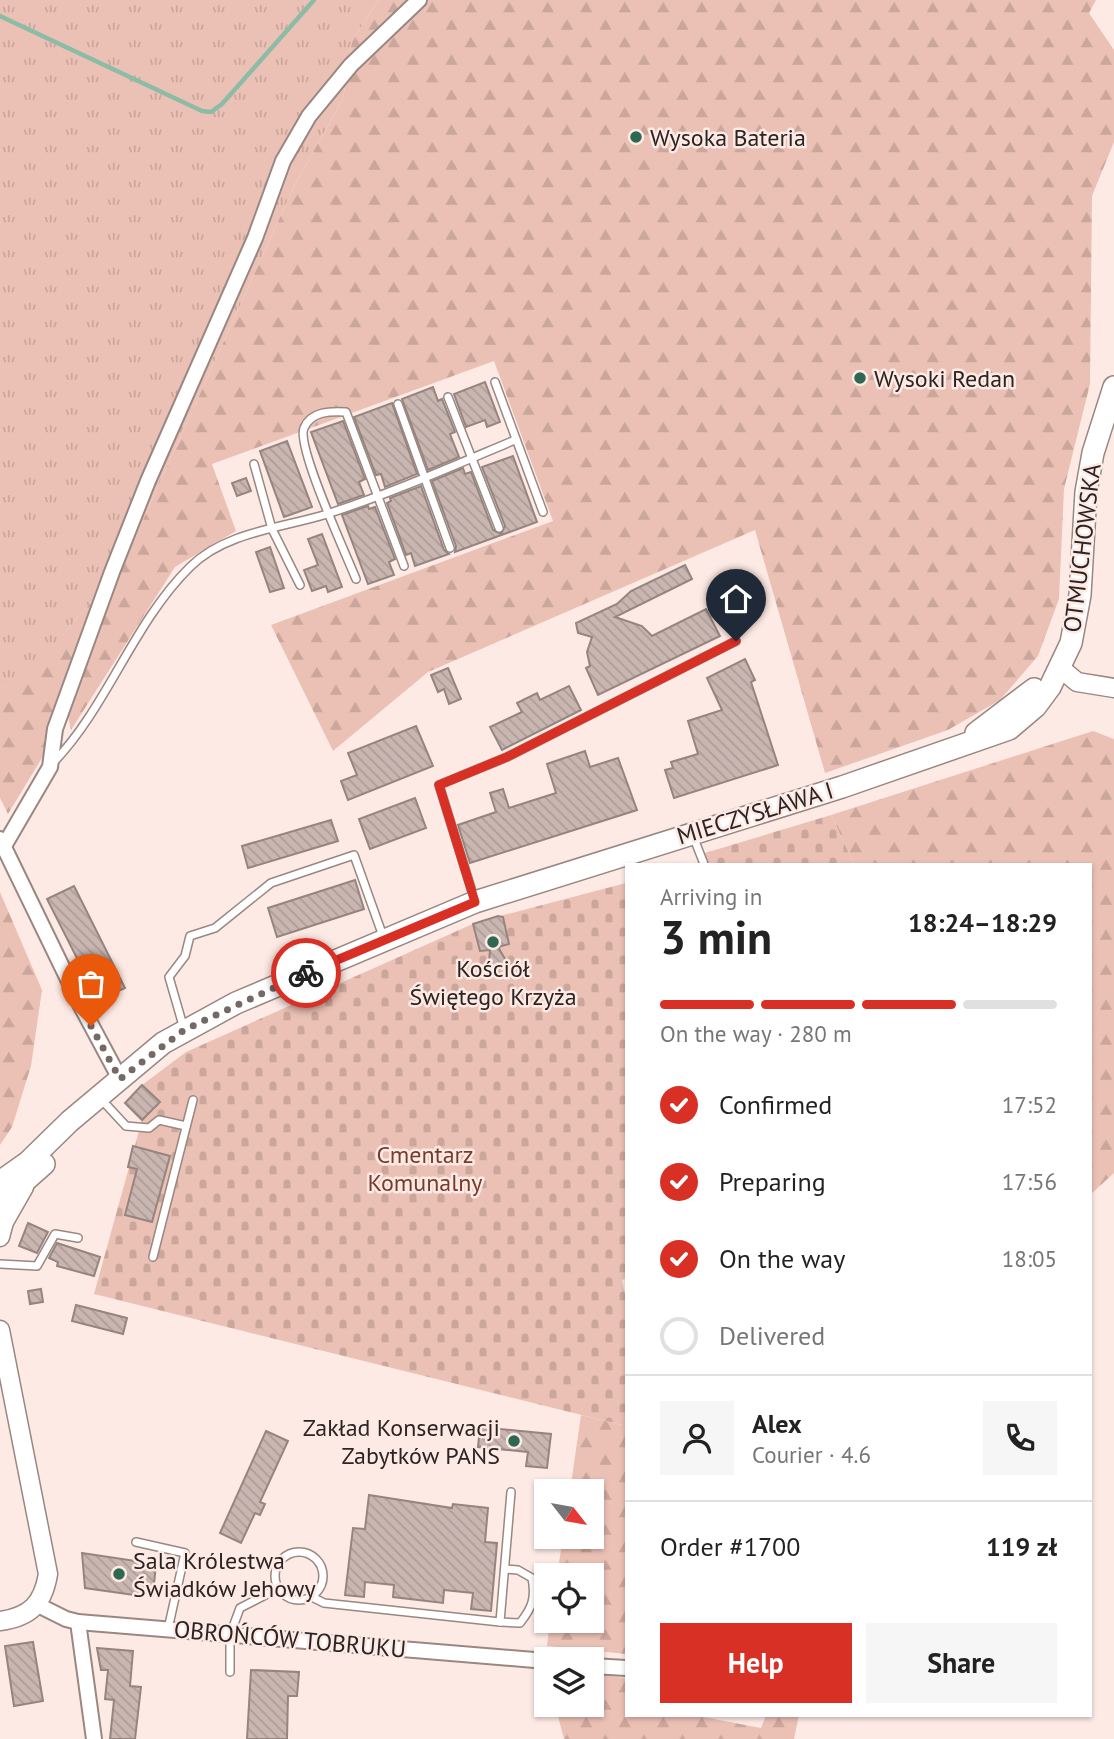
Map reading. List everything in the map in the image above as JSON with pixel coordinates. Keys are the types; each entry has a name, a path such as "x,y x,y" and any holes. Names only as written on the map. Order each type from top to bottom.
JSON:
{"main road":[{"name":"OTMUCHOWSKA","path":"1059,667 1071,643 1077,618 1086,492 1093,453 1113,393"},
{"name":"MIECZYSŁAWA I","path":"0,1182 28,1162 120,1079 184,1030 236,1003 475,902 842,787 960,745 1020,702 1059,667"},
{"name":"MIECZYSŁAWA I","path":"0,1203 30,1178 79,1129 99,1098"}],"street":[{"path":"120,1079 81,1006 2,842 50,767 55,729 116,561 148,481 255,238 283,161 309,116 351,65 419,0"},
{"path":"1059,667 1077,682 1108,687"},
{"path":"0,1237 14,1200 30,1178"},
{"path":"0,1330 7,1406 48,1574 45,1592 38,1605 23,1616 0,1621"},
{"name":"OBROŃCÓW TOBRUKU","path":"38,1605 78,1622 534,1660"},
{"path":"78,1622 94,1739"},
{"path":"604,1667 625,1668"}],"lane":[{"path":"495,382 543,512"},
{"path":"448,397 499,528"},
{"path":"398,404 450,548"},
{"path":"356,579 339,534 327,514 302,439 305,426 314,416 329,411 346,412 404,566"},
{"path":"50,767 72,743 176,582 213,551 238,538 327,514 377,496 515,440"},
{"path":"254,464 272,529 299,585"},
{"path":"475,902 439,785 507,757 736,641"},
{"path":"692,832 704,863"},
{"path":"184,1030 169,977 186,956 190,936 215,928 271,883 354,855 384,939"},
{"path":"99,1098 126,1126 149,1128 159,1120 186,1126"},
{"path":"153,1257 193,1100"},
{"path":"0,1264 37,1266 55,1234 78,1238"},
{"path":"500,1622 511,1492"},
{"path":"136,1542 185,1553 169,1629"},
{"path":"301,1552 318,1561 323,1571 320,1590 312,1597 294,1601 277,1589 275,1572 284,1556 301,1552"},
{"path":"312,1597 324,1603 520,1623 531,1609 535,1592 531,1578 518,1570 505,1569"},
{"path":"230,1672 230,1634 240,1608 277,1589"}],"green space":[{"path":"0,0 379,0 352,41 343,99 295,184 123,564 14,693 0,685"},
{"path":"379,0 1096,0 1089,13 1114,50 1114,142 1092,196 1090,384 1064,489 1059,599 1038,656 1000,700 948,730 825,773 755,530 428,672 333,751 271,625 553,521 494,361 212,464 236,531 175,567 71,730 68,716 123,564 295,184 343,99 352,41"},
{"path":"97,595 52,720 42,758 8,814 0,798 0,685 14,692"},
{"path":"1093,731 1114,739 1114,1173 1092,1193 1092,863 854,863 831,815"},
{"path":"831,815 854,863 696,863 706,861 705,853"},
{"name":"Cmentarz Komunalny","path":"625,883 625,1278 622,1280 625,1294 625,1426 94,1294 142,1120 160,1103 142,1085 186,1052 477,922"},
{"path":"0,892 42,990 31,1066 12,1127 0,1145"},
{"path":"581,1415 625,1426 625,1654 604,1652 604,1647 547,1646 549,1633 604,1633 604,1563 559,1563 561,1549 604,1549 604,1479 572,1479"},
{"path":"604,1675 625,1678 625,1717 703,1717 761,1728 765,1717 799,1717 794,1739 564,1739 558,1717 604,1717"}],"building":[{"path":"485,382 500,422 487,427 485,420 466,427 454,394"},
{"path":"433,387 438,401 442,399 455,432 450,434 459,457 428,470 402,399"},
{"path":"392,403 417,474 385,487 381,474 376,475 354,417"},
{"path":"343,421 365,479 359,482 364,495 338,504 311,432"},
{"path":"287,441 312,507 284,517 260,451"},
{"path":"513,456 537,522 455,552 456,546 432,481 463,468 465,474 471,472 493,530 501,534 505,526 482,467"},
{"path":"246,478 251,491 237,496 232,483"},
{"path":"421,486 444,550 449,554 415,566 411,553 406,555 387,503 391,501 390,498"},
{"path":"368,506 369,509 375,507 395,559 389,562 394,575 368,584 342,515"},
{"path":"322,534 342,587 328,592 326,586 312,591 304,570 318,565 308,539"},
{"path":"270,547 284,588 270,592 256,552"},
{"path":"685,565 692,579 615,617 642,626 652,636 706,609 720,636 598,695 586,668 590,666 587,652 592,637 578,633 576,623 617,604 631,591"},
{"path":"745,659 755,680 751,682 778,765 674,798 665,770 673,768 671,762 698,754 688,721 722,710 707,678"},
{"path":"448,668 461,699 449,704 444,689 438,692 431,675"},
{"path":"569,686 581,710 502,750 490,727 522,712 517,703 537,693 540,700"},
{"path":"416,726 433,766 348,800 341,781 357,775 348,753"},
{"path":"585,751 590,767 618,758 637,810 470,863 458,825 496,812 490,793 503,789 509,808 556,793 547,764"},
{"path":"415,798 426,828 370,849 359,819"},
{"path":"331,820 338,841 248,868 242,846"},
{"path":"355,880 364,909 277,937 268,908"},
{"path":"74,886 125,988 114,993 108,982 93,990 47,899"},
{"name":"Kościół Świętego Krzyża","path":"498,916 503,917 509,944 498,947 505,959 504,967 495,970 489,963 490,950 480,951 473,924"},
{"path":"142,1085 160,1102 142,1120 125,1103"},
{"path":"133,1146 170,1156 152,1222 125,1215 137,1169 128,1167"},
{"path":"28,1223 48,1232 37,1253 19,1246"},
{"path":"57,1243 100,1257 94,1276 57,1266 58,1262 49,1258"},
{"path":"41,1289 43,1302 30,1304 28,1291"},
{"path":"76,1305 127,1318 123,1334 72,1321"},
{"name":"Zakład Konserwacji Zabytków PANS","path":"480,1427 551,1434 547,1468 526,1466 528,1452 478,1447"},
{"path":"266,1431 288,1441 260,1502 265,1504 260,1515 255,1513 241,1543 220,1533"},
{"path":"369,1495 452,1508 453,1504 488,1508 485,1542 497,1543 491,1611 471,1609 473,1593 444,1590 443,1603 393,1597 394,1585 365,1582 364,1597 345,1595 353,1528 365,1529"},
{"name":"Sala Królestwa Świadków Jehowy","path":"82,1553 156,1564 154,1584 141,1596 85,1588"},
{"path":"33,1642 43,1701 14,1706 5,1646"},
{"path":"97,1648 133,1651 130,1686 141,1687 135,1739 110,1739 114,1700 105,1699 108,1670 101,1670"},
{"path":"251,1670 299,1672 297,1696 288,1696 287,1739 247,1739"}],"waterway":[{"path":"0,16 202,111 211,112 222,104 314,0"}],"way so far":[{"path":"91,1026 120,1079 142,1059 184,1030 223,1009 306,973"}],"place":[{"name":"Wysoka Bateria","path":"636,137"},
{"name":"Wysoki Redan","path":"860,378"},
{"name":"Kościół Świętego Krzyża","path":"493,942"},
{"name":"Zakład Konserwacji Zabytków PANS","path":"514,1441"},
{"name":"Sala Królestwa Świadków Jehowy","path":"119,1574"}],"route":[{"path":"306,973 475,902 439,785 507,757 736,641"}]}
